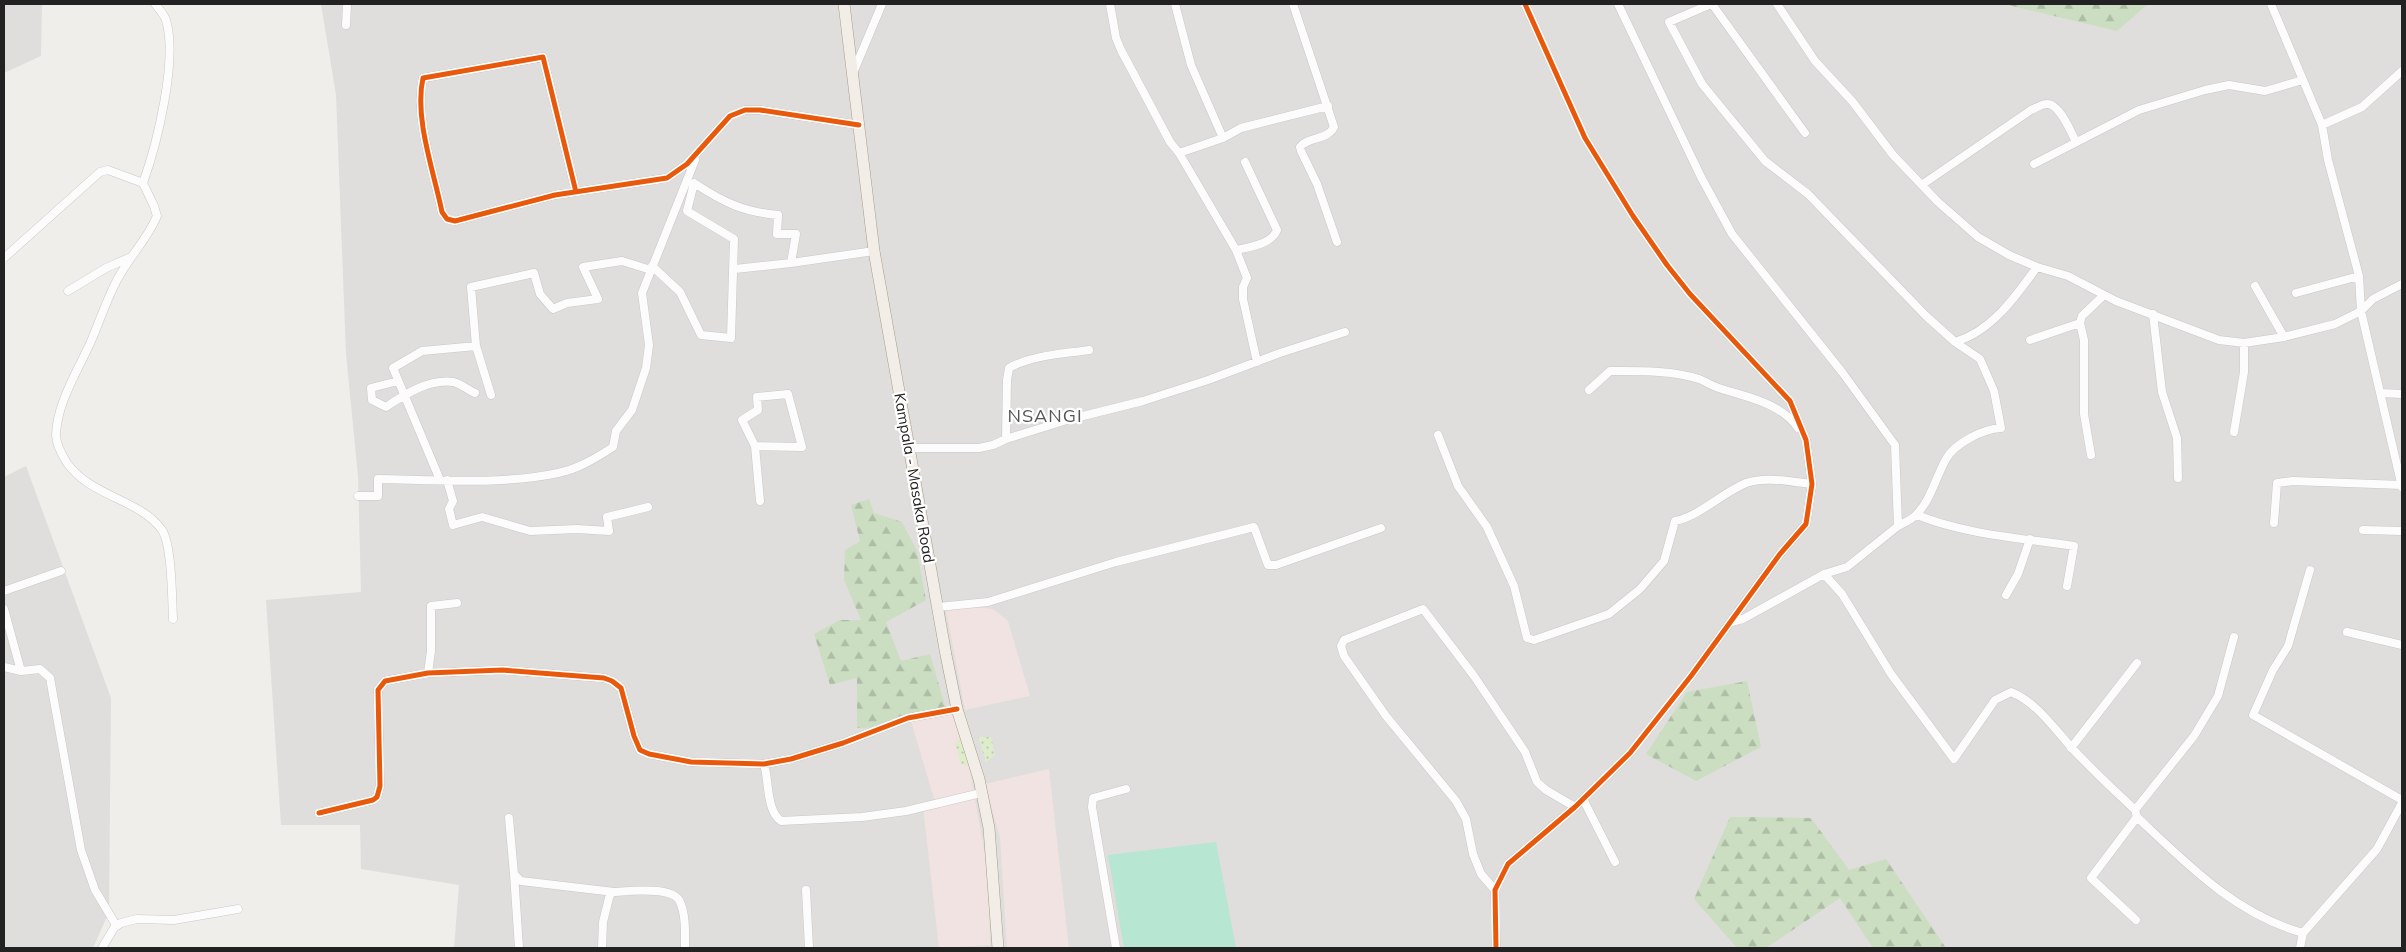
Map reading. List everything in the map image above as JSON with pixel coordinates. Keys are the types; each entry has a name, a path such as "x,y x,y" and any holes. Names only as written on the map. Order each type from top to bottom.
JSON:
{"main road":[{"name":"Kampala - Masaka Road","path":"844,4 874,251 957,708 989,828 996,948"}],"street":[{"path":"155,4 166,19 169,44 168,67 158,134 143,182 157,216 146,237 130,257 116,280 60,412 56,436 62,455 74,473 90,486 146,516 162,529 166,539 169,561 173,620"},
{"path":"346,25 347,4"},
{"path":"853,73 882,4"},
{"path":"1110,4 1113,26 1121,50 1170,142 1180,153 1236,250 1248,278 1243,287 1243,299 1257,362"},
{"path":"1175,4 1191,65 1223,138"},
{"path":"1293,4 1306,49 1334,127 1331,132 1304,142 1300,148 1317,184 1337,242"},
{"path":"1496,948 1495,890 1508,864 1575,807 1630,753 1731,622 1780,554 1806,524 1812,484 1806,440 1790,402 1690,294 1667,265 1597,161 1561,87 1525,4"},
{"path":"1618,4 1701,178 1732,234 1842,372 1896,445 1898,526"},
{"path":"1731,622 1743,619 1824,574 1847,567 1898,526 1917,515 1928,498 1946,457 1969,439 1984,431 2001,428 1994,391 1980,360 1955,342 1926,316 1808,194 1765,161 1702,84 1669,22 1711,4 1804,133"},
{"path":"1777,4 1815,62 1852,101 1894,155 1938,202 1978,237 2037,267 2068,276 2104,295 2219,340 2244,343 2284,337 2335,324 2361,311 2373,299 2402,284"},
{"path":"2271,4 2322,125 2328,160 2358,276 2361,311 2402,485 2293,481 2277,483 2274,523"},
{"path":"576,192 543,57 423,78 421,88 425,141 442,212 447,219 455,221 555,195 576,192 667,178 676,174 696,155 713,132 730,116 745,110 760,110 859,125"},
{"path":"2322,125 2362,108 2402,71"},
{"path":"2034,164 2140,110 2204,90 2229,86 2265,91 2303,80"},
{"path":"1923,184 2031,110 2047,104 2054,105 2076,142"},
{"path":"1180,153 1223,138 1241,128 1328,106"},
{"path":"358,496 378,496 378,479 478,481 558,473 592,460 613,447 616,430 632,410 646,368 649,345 642,293 696,155"},
{"path":"1236,250 1267,241 1275,235 1277,230 1245,162"},
{"path":"4,258 100,172 108,170 143,182"},
{"path":"491,395 476,346 471,287 534,273 540,294 553,309 567,303 598,299 583,267 622,261 652,268 680,292 701,335 731,338 735,269 734,239 687,211 694,183 722,201 752,212 778,215 777,234 796,234 791,263"},
{"path":"735,269 874,251"},
{"path":"68,291 106,268 130,257"},
{"path":"1955,342 1983,326 2001,312 2037,267"},
{"path":"2296,293 2358,276"},
{"path":"2255,286 2284,337"},
{"path":"2091,455 2084,414 2084,340 2080,323 2082,316 2104,295"},
{"path":"2153,314 2162,392 2177,438 2178,478"},
{"path":"2030,340 2080,323"},
{"path":"909,448 979,448 1067,420 1143,401 1345,332"},
{"path":"2234,432 2244,372 2244,343"},
{"path":"476,346 422,351 390,365 453,501 449,509 453,525 482,516 530,531 577,529 609,531 607,517 648,507"},
{"path":"1006,439 1009,368 1046,356 1089,350"},
{"path":"1589,390 1610,370 1636,371 1698,379 1716,387 1751,396 1776,409 1794,422 1806,440"},
{"path":"398,381 371,388 372,400 386,407 404,395 440,383 455,382 475,393"},
{"path":"2381,393 2402,394"},
{"path":"755,446 802,447 788,394 757,397 758,410 742,420 755,446 760,501"},
{"path":"1438,435 1458,486 1487,527 1514,586 1527,638 1534,640 1609,614 1640,589 1664,561 1675,521 1691,518 1724,494 1748,483 1771,480 1812,484"},
{"path":"1917,515 1939,524 1980,534 2074,546 2068,586"},
{"path":"938,607 988,602 1116,562 1254,527 1268,565 1276,565 1381,528"},
{"path":"2363,530 2402,531"},
{"path":"2006,595 2018,574 2030,539"},
{"path":"2300,948 2303,933 2377,848 2402,802 2253,715 2273,670 2288,646 2310,570"},
{"path":"4,591 60,571"},
{"path":"1824,574 1842,594 1891,674 1954,759 1995,700 2011,692 2022,696 2053,725 2071,748 2136,814 2196,872 2244,909 2275,924 2303,933"},
{"path":"428,673 431,651 431,606 458,603"},
{"path":"4,609 21,671"},
{"path":"1495,890 1481,874 1473,854 1466,819 1456,801 1386,716 1344,656 1341,646 1344,640 1423,609 1474,676 1525,752 1537,782 1546,790 1575,807"},
{"path":"2347,632 2402,645"},
{"path":"2136,920 2090,878 2194,736 2218,696 2234,637"},
{"path":"2071,748 2137,663"},
{"path":"4,667 21,671 40,669 50,678 81,850 95,890 116,925"},
{"path":"319,813 373,800 377,796 380,786 378,690 385,681 428,673 502,670 604,678 621,688 634,736 640,750 649,754 691,762 764,764 790,759 843,743 908,718 957,708"},
{"path":"764,764 776,818 781,821 862,817 897,812 981,793"},
{"path":"1116,948 1092,807 1093,798 1126,789"},
{"path":"1583,799 1614,862"},
{"path":"509,818 519,948"},
{"path":"514,874 521,881 614,892 650,891 673,893 677,896 682,907 685,948"},
{"path":"806,890 809,948"},
{"path":"602,948 603,922 608,898 614,892"},
{"path":"102,948 116,925 136,919 174,920 238,909"}],"shaded area":[{"path":"4,4 42,4 41,56 4,73"},
{"path":"321,4 2402,4 2402,948 454,948 459,885 361,869 360,825 281,825 266,600 361,592 358,476 346,354 336,95"},
{"path":"26,466 111,698 109,912 93,948 4,948 4,477"},
{"path":"974,607 993,609 1008,621 1030,696 965,710 946,610"},
{"path":"941,715 955,715 969,766 988,871 990,945 939,948 923,806 935,802 911,721"},
{"path":"1049,769 1069,948 1007,948 1000,838 985,784"}],"green space":[{"path":"2004,4 2148,4 2117,31"},
{"path":"869,499 874,513 902,522 917,551 926,600 886,622 901,661 930,654 946,709 890,727 857,728 857,678 830,685 814,634 840,620 861,620 844,580 845,550 860,541 851,505"},
{"path":"1747,681 1761,747 1696,781 1646,754 1687,692"},
{"path":"961,737 969,766 961,764 955,743"},
{"path":"978,737 991,737 995,755 986,762"},
{"path":"1730,817 1811,818 1849,870 1886,859 1946,948 1873,948 1840,898 1766,948 1737,948 1694,899"},
{"path":"1216,842 1236,948 1124,948 1108,855"}],"cycle path":[{"path":"1496,948 1495,890 1508,864 1575,807 1630,753 1691,676 1780,554 1806,524 1812,484 1806,440 1790,401 1690,294 1633,216 1585,138 1525,4"},
{"path":"576,192 543,57 423,78 421,110 426,145 442,212 447,219 455,221 555,195 667,178 687,164 730,116 745,110 760,110 859,125"},
{"path":"319,813 373,800 377,797 380,786 378,690 385,681 428,673 502,670 604,678 621,688 634,736 640,750 649,754 691,762 764,764 791,759 843,743 908,718 957,709"}],"district":[{"name":"NSANGI","path":"1045,416"}]}
